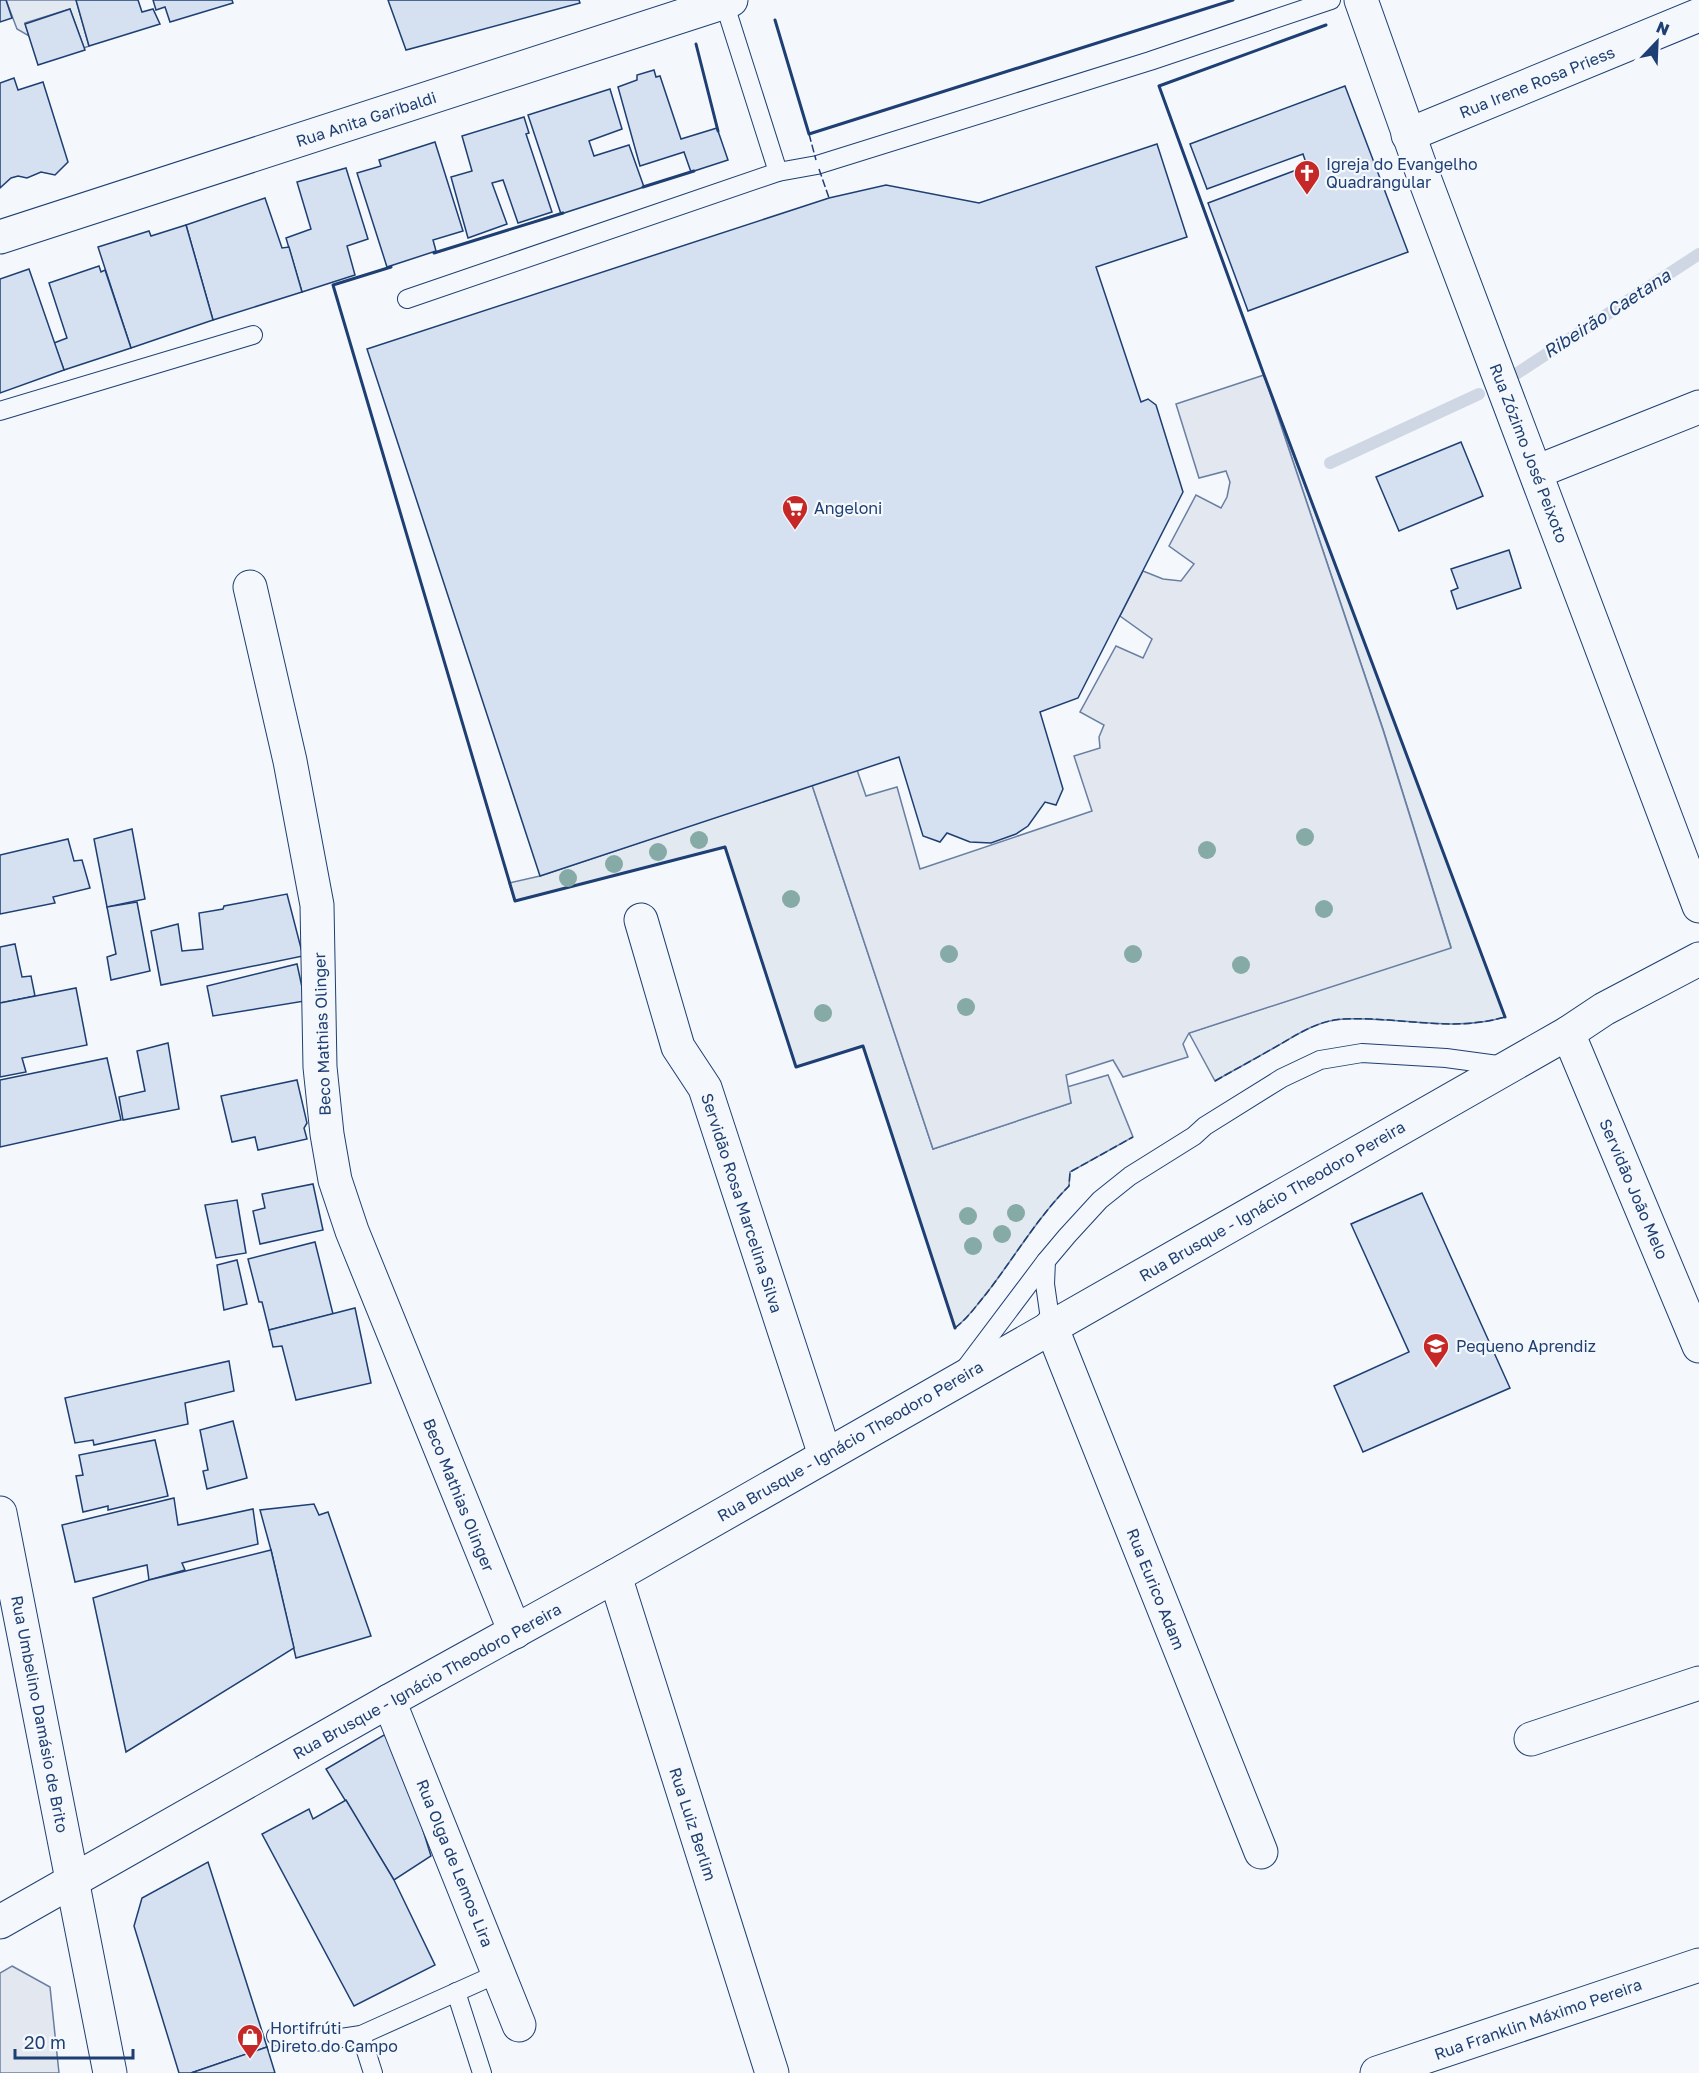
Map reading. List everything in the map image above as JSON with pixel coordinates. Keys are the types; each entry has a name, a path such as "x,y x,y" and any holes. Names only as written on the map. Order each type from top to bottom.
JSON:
{"street":[{"name":"Rua Zózimo José Peixoto","path":"1361,0 1408,135 1699,906"},
{"name":"Rua Anita Garibaldi","path":"0,237 728,1"},
{"name":"Rua Irene Rosa Priess","path":"1408,135 1699,15"},
{"path":"1536,472 1699,407"},
{"name":"Beco Mathias Olinger","path":"250,587 290,762 317,904 320,1067 327,1134 335,1180 352,1231 515,1632"},
{"name":"Servidão Rosa Marcelina Silva","path":"641,920 678,1047 705,1088 825,1455"},
{"name":"Rua Brusque - Ignácio Theodoro Pereira","path":"0,1922 389,1701 615,1576 1568,1033 1604,1009 1699,959"},
{"name":"Servidão João Melo","path":"1568,1033 1699,1346"},
{"name":"Rua Eurico Adam","path":"1051,1326 1262,1852"},
{"name":"Rua Umbelino Damásio de Brito","path":"0,1513 110,2073"},
{"name":"Rua Luiz Berlim","path":"615,1576 772,2073"},
{"path":"1531,1739 1699,1683"},
{"name":"Rua Olga de Lemos Lira","path":"389,1701 519,2025"},
{"name":"Rua Franklin Máximo Pereira","path":"1377,2073 1699,1965"}],"lane":[{"path":"407,299 777,172 817,165 917,134 1149,61 1331,0"},
{"path":"728,1 777,172"},
{"path":"0,411 253,335"},
{"path":"954,1382 1046,1262 1100,1200 1130,1176 1282,1078 1320,1060 1362,1053 1446,1058 1507,1067"},
{"path":"1046,1262 1045,1284 1051,1326"},
{"path":"276,2036 314,2042 361,2035 499,1973"},
{"path":"456,1992 482,2073"},
{"path":"361,2035 373,2073"}],"shaded area":[{"path":"6,0 76,0 89,46 84,48 70,9 25,23 29,36 17,29"},
{"path":"1264,375 1505,1017 1465,1024 1364,1019 1334,1020 1306,1030 1215,1081 1189,1033 1451,947 1383,729"},
{"path":"1264,375 1383,730 1451,948 1189,1033 1183,1044 1188,1057 1123,1077 1113,1060 1066,1075 1071,1103 933,1149 812,785 857,770 866,796 897,787 920,869 1092,811 1074,756 1100,748 1099,737 1104,725 1080,712 1116,646 1143,658 1152,639 1120,616 1143,571 1163,579 1181,581 1194,564 1169,546 1196,495 1221,508 1227,497 1230,482 1226,471 1199,478 1176,404"},
{"path":"812,785 933,1149 1071,1103 1067,1087 1108,1075 1133,1137 1070,1172 1069,1186 1036,1225 986,1294 955,1328 863,1046 796,1067 725,847 515,901 509,883 540,876"},
{"path":"12,1966 50,1987 59,2073 0,2073 0,1973"}],"building":[{"path":"0,0 6,0 12,18 0,22"},
{"path":"76,0 138,0 142,12 153,9 160,24 89,46"},
{"path":"153,0 232,0 233,3 170,22 165,7 156,10"},
{"path":"388,0 579,0 580,3 406,50"},
{"path":"70,9 85,50 38,65 25,24"},
{"path":"654,70 656,77 660,76 681,139 717,128 728,160 691,172 684,152 640,166 618,87 637,80 637,75"},
{"path":"14,78 18,90 43,82 68,162 55,175 41,172 27,178 18,176 11,178 0,188 0,83"},
{"name":"Igreja do Evangelho Quadrangular","path":"1345,86 1408,252 1248,311 1208,203 1307,166 1303,154 1207,189 1190,144"},
{"path":"610,89 622,129 589,141 594,156 629,145 644,187 561,214 528,115"},
{"path":"524,117 529,133 526,134 552,212 518,223 503,180 492,183 507,224 468,238 451,177 472,171 462,136"},
{"path":"435,142 463,231 433,240 436,251 387,267 357,173 381,166 379,160"},
{"name":"Angeloni","path":"1157,144 1187,237 1096,267 1141,402 1148,399 1156,405 1183,492 1078,698 1040,712 1063,789 1056,805 1045,802 1028,826 1016,834 991,843 970,842 947,833 940,842 923,836 899,757 540,876 367,349 829,198 886,185 979,203"},
{"path":"346,168 368,239 347,246 355,275 302,292 286,238 311,229 297,182"},
{"path":"265,198 282,248 289,247 302,292 213,320 186,225"},
{"path":"186,225 213,320 131,348 98,247 149,231 151,236"},
{"path":"99,266 101,272 105,270 131,348 64,370 54,343 67,338 49,283"},
{"path":"29,269 64,370 0,393 0,279"},
{"path":"1461,442 1483,496 1399,531 1376,477"},
{"path":"1509,550 1521,588 1457,609 1451,591 1458,588 1451,569"},
{"path":"132,829 145,899 107,907 94,839"},
{"path":"68,839 74,861 82,860 90,888 53,897 55,903 0,914 0,855"},
{"path":"287,894 303,956 161,985 151,931 178,924 182,951 203,949 199,913"},
{"path":"137,902 150,971 111,980 107,957 116,954 107,907"},
{"path":"15,944 22,977 31,976 35,996 0,1003 0,947"},
{"path":"297,964 305,1001 213,1016 207,986"},
{"path":"76,988 87,1045 22,1058 26,1072 0,1077 0,1003"},
{"path":"168,1043 179,1109 123,1120 119,1097 145,1091 137,1051"},
{"path":"107,1058 121,1120 0,1147 0,1080"},
{"path":"297,1080 307,1123 304,1128 307,1139 258,1150 255,1137 232,1142 221,1096"},
{"path":"313,1184 323,1230 260,1244 253,1211 265,1208 262,1194"},
{"path":"1422,1193 1510,1388 1363,1452 1334,1386 1409,1352 1351,1224"},
{"path":"237,1200 246,1253 216,1258 205,1205"},
{"path":"315,1242 333,1314 269,1330 248,1259"},
{"path":"237,1260 247,1304 224,1310 217,1265"},
{"path":"355,1308 371,1383 296,1400 282,1346 273,1347 269,1330"},
{"path":"229,1361 234,1391 185,1403 188,1424 94,1445 93,1440 75,1443 65,1398"},
{"path":"233,1421 247,1478 207,1489 203,1471 208,1470 200,1430"},
{"path":"155,1440 168,1496 108,1510 108,1506 83,1512 76,1476 83,1475 79,1455"},
{"path":"174,1498 178,1525 253,1509 258,1544 182,1563 185,1570 149,1580 147,1565 75,1582 62,1525"},
{"path":"314,1504 319,1515 328,1512 371,1636 296,1658 260,1510"},
{"path":"271,1550 294,1648 126,1752 93,1598 149,1580"},
{"path":"384,1735 393,1740 397,1746 431,1856 394,1880 326,1769"},
{"path":"346,1800 394,1880 435,1965 354,2006 262,1834 309,1809 313,1819"},
{"path":"208,1862 267,2047 191,2073 179,2073 134,1926 142,1898"},
{"name":"Hortifrúti Direto do Campo","path":"267,2047 275,2073 191,2073"}],"waterway":[{"name":"Ribeirão Caetana","path":"1516,374 1699,254"},
{"name":"Ribeirão Caetana","path":"1330,463 1479,394"}],"fence":[{"path":"809,134 816,160"},
{"path":"819,169 829,198"},
{"path":"1215,1081 1306,1030 1334,1020 1364,1019 1464,1024 1505,1017"},
{"path":"955,1328 986,1294 1036,1225 1069,1186 1070,1172 1133,1137"}],"wall":[{"path":"775,20 809,134 1233,0"},
{"path":"1326,25 1159,86 1264,375 1505,1017"},
{"path":"696,44 718,131"},
{"path":"643,187 694,171"},
{"path":"434,253 563,213"},
{"path":"391,267 333,285 515,901 725,847 796,1067 863,1046 955,1328"}],"place":[{"name":"Igreja do Evangelho Quadrangular","path":"1307,196"},
{"name":"Angeloni","path":"795,531"},
{"name":"Pequeno Aprendiz","path":"1436,1369"},
{"name":"Hortifrúti Direto do Campo","path":"250,2060"}]}
